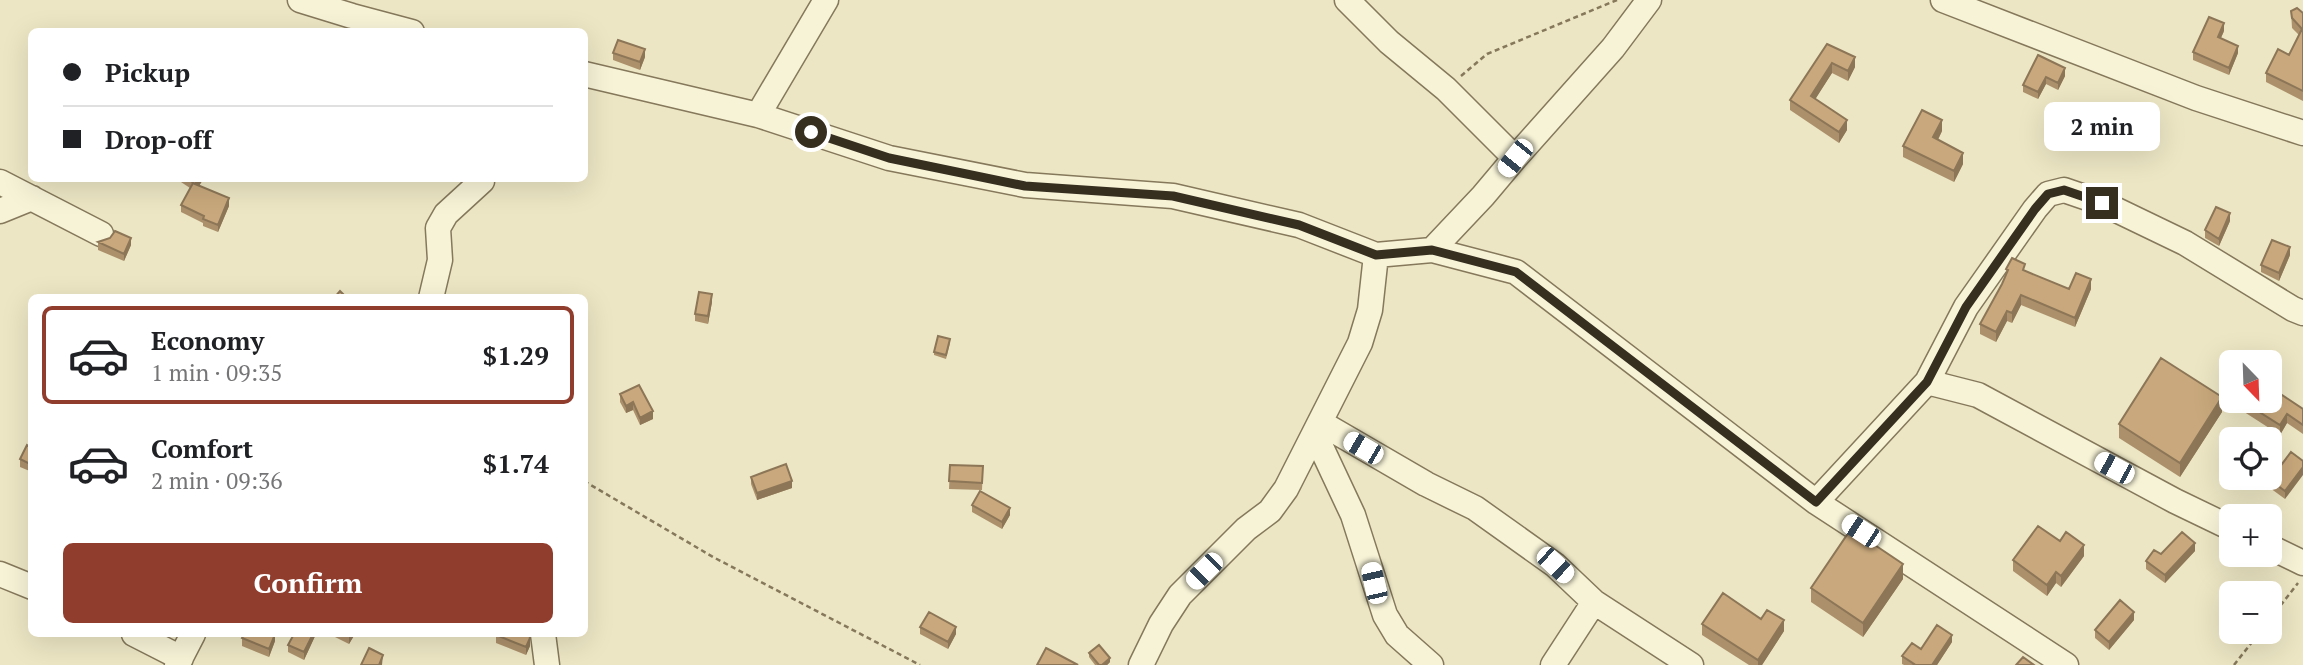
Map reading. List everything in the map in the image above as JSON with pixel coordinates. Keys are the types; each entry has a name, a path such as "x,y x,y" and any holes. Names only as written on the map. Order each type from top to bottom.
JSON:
{"street":[{"path":"300,0 397,28"},
{"path":"758,115 826,0"},
{"path":"1346,0 1389,42 1446,89 1515,158"},
{"path":"1432,250 1613,48 1649,0"},
{"path":"1951,1 2196,98 2303,133"},
{"path":"588,75 758,115 889,158 1025,186 1173,196 1299,225 1376,255 1432,250 1516,272 1816,502 2066,665"},
{"path":"0,182 102,234"},
{"path":"432,294 440,260 438,228 446,214 481,182"},
{"path":"1816,502 1927,382 1966,307 2048,194 2064,190 2102,203 2185,243 2300,306"},
{"path":"0,211 32,198"},
{"path":"1141,665 1161,624 1180,595 1246,529 1270,511 1286,489 1360,344 1370,310 1376,255"},
{"path":"1927,382 1978,395 2219,522"},
{"path":"1318,428 1475,508 1555,565 1594,602 1690,665"},
{"path":"1318,428 1353,515 1385,615 1397,635 1431,665"},
{"path":"2282,553 2303,563"},
{"path":"0,574 28,585"},
{"path":"1553,665 1594,602"},
{"path":"139,637 179,662 191,637"},
{"path":"543,637 547,665"}],"path":[{"path":"1446,89 1487,54 1617,0"},
{"path":"588,483 713,557 920,665"},
{"path":"2282,603 2303,576"},
{"path":"2234,665 2251,644"}],"building":[{"path":"2297,8 2303,13 2303,91 2266,73 2278,49 2289,55 2302,29 2292,18 2291,11"},
{"path":"2209,17 2224,23 2218,37 2238,46 2229,68 2193,52"},
{"path":"618,40 645,49 640,62 613,53"},
{"path":"1827,44 1855,57 1848,71 1832,63 1811,96 1847,120 1839,132 1790,100"},
{"path":"2038,55 2065,68 2058,83 2046,77 2038,92 2023,85"},
{"path":"1922,110 1942,120 1933,137 1963,153 1954,171 1903,146"},
{"path":"193,183 229,198 218,225 181,205"},
{"path":"2216,207 2230,213 2219,239 2205,230"},
{"path":"115,231 131,238 124,254 98,242 110,238"},
{"path":"2272,240 2290,247 2279,273 2261,265"},
{"path":"2012,258 2025,264 2023,270 2069,289 2076,273 2091,279 2075,318 2021,295 2012,313 2007,311 1996,332 1980,324 2002,284"},
{"path":"699,292 712,294 708,316 695,314"},
{"path":"938,336 950,339 946,355 934,352"},
{"path":"2161,358 2219,395 2219,402 2180,463 2119,424"},
{"path":"639,385 653,411 640,418 633,402 626,406 620,394"},
{"path":"2282,395 2303,409 2303,425 2287,414 2280,425 2261,413 2282,413"},
{"path":"27,445 28,463 20,459"},
{"path":"2291,452 2303,461 2303,467 2285,491 2282,489 2282,464"},
{"path":"786,464 792,481 757,493 751,477"},
{"path":"950,465 983,466 982,483 949,481"},
{"path":"980,491 1010,508 1002,522 972,505"},
{"path":"2038,526 2060,541 2066,532 2084,545 2061,576 2056,572 2047,585 2013,560"},
{"path":"1851,529 1903,564 1863,623 1811,588"},
{"path":"2182,532 2195,543 2165,575 2146,561 2154,550 2161,554"},
{"path":"1723,593 1761,619 1767,610 1784,620 1758,660 1702,624"},
{"path":"2120,600 2134,612 2109,642 2095,630"},
{"path":"929,612 956,627 948,642 920,627"},
{"path":"1937,625 1952,635 1932,665 1913,665 1902,656 1912,643 1921,649"},
{"path":"242,637 274,637 269,649"},
{"path":"292,637 312,637 304,652 288,645"},
{"path":"501,637 530,637 526,647"},
{"path":"1099,645 1110,658 1102,665 1089,653"},
{"path":"369,648 383,655 379,665 361,665"},
{"path":"1046,648 1078,665 1037,665"},
{"path":"2023,657 2034,665 2016,665"}],"route":[{"path":"811,132 889,158 1025,186 1173,196 1299,225 1376,255 1432,250 1516,272 1816,502 1927,382 1966,307 2048,194 2064,190 2102,203"}]}
